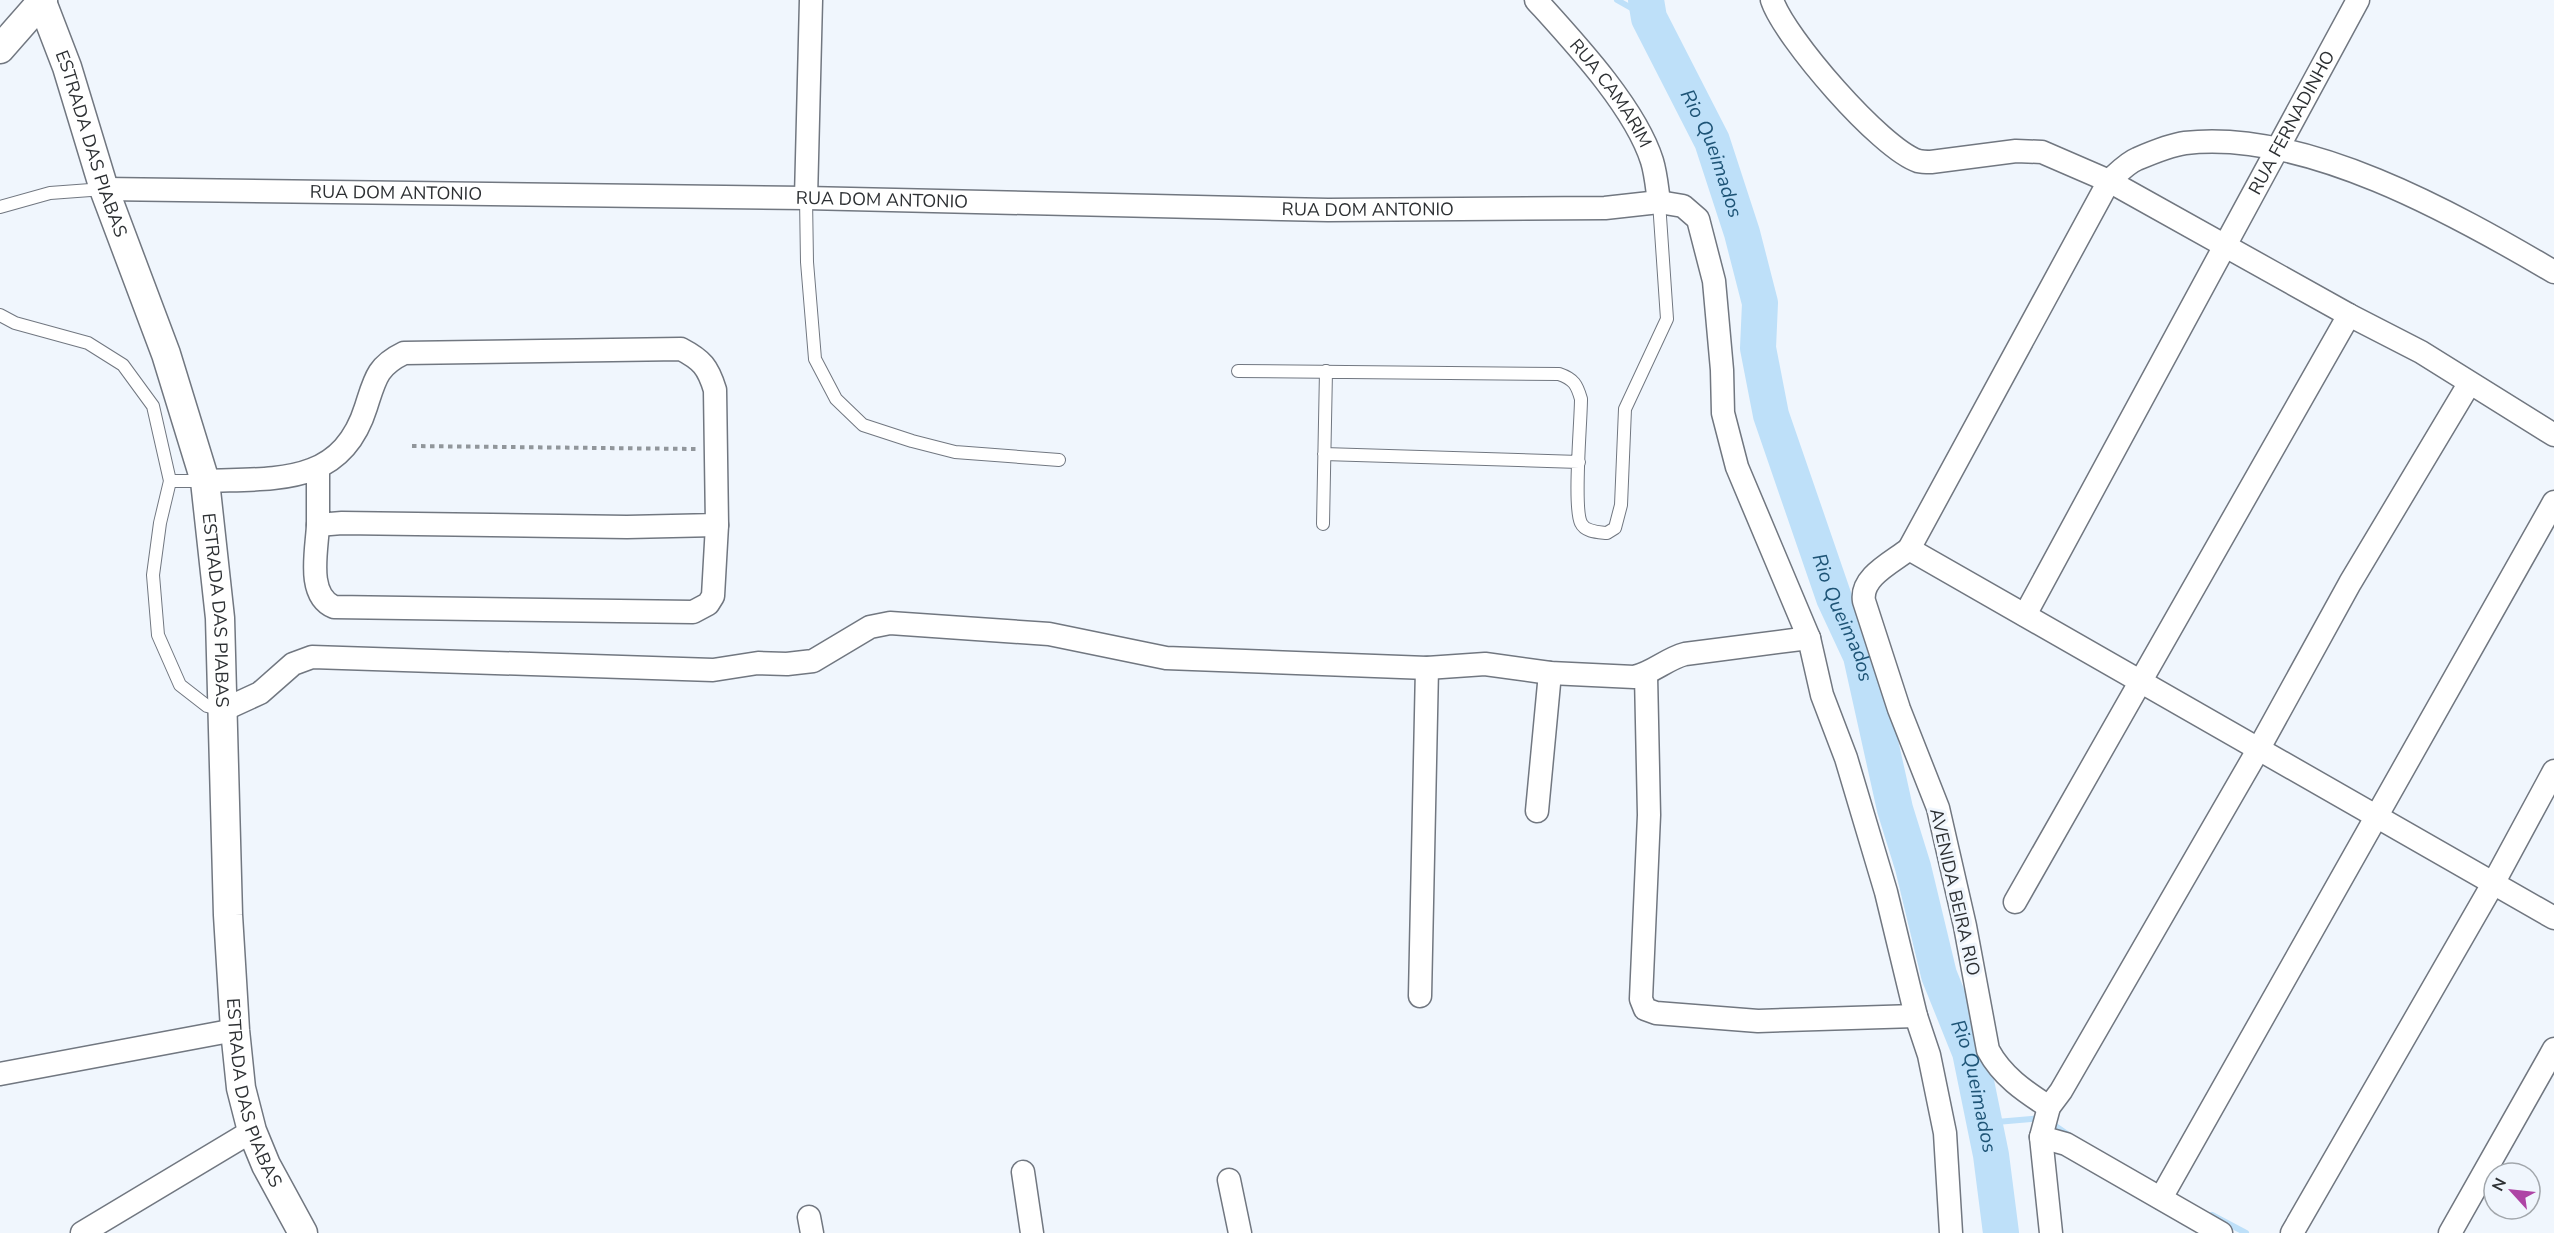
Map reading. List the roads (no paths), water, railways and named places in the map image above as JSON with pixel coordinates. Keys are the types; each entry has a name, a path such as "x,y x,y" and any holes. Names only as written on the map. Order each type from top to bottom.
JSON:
{"street":[{"path":"806,198 811,0"},
{"name":"RUA CAMARIM","path":"1536,0 1589,60 1633,121 1653,162 1659,202"},
{"path":"1772,0 1796,43 1850,106 1904,153 1918,161 1932,162 2016,151 2042,152 2109,181 2349,315 2421,352 2554,435"},
{"name":"RUA FERNADINHO","path":"2025,615 2358,0"},
{"path":"0,49 42,1"},
{"name":"ESTRADA DAS PIABAS","path":"42,1 67,67 104,189 166,354 205,481 220,618 228,915 241,1088 252,1131 266,1165 303,1233"},
{"path":"2554,272 2473,226 2412,196 2277,147 2231,141 2183,143 2135,159 2109,181 1910,549 2554,918"},
{"name":"RUA DOM ANTONIO","path":"104,189 806,198 1362,210 1605,208 1659,202"},
{"path":"1659,202 1683,206 1698,219 1714,281 1722,370 1723,413 1737,467 1809,638 1822,695 1846,758 1886,892 1916,1017 1929,1055 1945,1133 1951,1233"},
{"path":"2015,902 2139,680 2349,315"},
{"path":"205,481 297,476 318,469 335,458 351,441 362,420 374,381 381,368 404,353 681,349 699,358 710,373 715,390 717,525 713,596 708,604 693,612 334,607 323,600 316,583 318,469"},
{"path":"2051,1233 2045,1119 2258,750 2350,583 2469,384"},
{"path":"2164,1191 2554,502"},
{"path":"318,525 342,523 627,527 717,525"},
{"name":"AVENIDA BEIRA RIO","path":"1910,549 1870,580 1862,593 1899,709 1938,808 1965,926 1988,1050 2045,1119"},
{"path":"223,710 260,693 293,664 312,657 713,670 758,663 788,664 813,661 870,627 890,624 1048,634 1166,658 1427,668 1485,664 1550,673 1634,677 1646,675 1668,659 1685,654 1809,638"},
{"path":"1420,996 1427,668"},
{"path":"1537,811 1550,673"},
{"path":"1646,675 1649,815 1641,999 1645,1009 1656,1014 1758,1022 1916,1017"},
{"path":"2292,1233 2494,882 2554,771"},
{"path":"0,1074 235,1030"},
{"path":"2450,1233 2554,1049"},
{"path":"2045,1119 2066,1144 2164,1191 2221,1233"},
{"path":"82,1233 252,1131"},
{"path":"1023,1172 1032,1233"},
{"path":"1229,1180 1240,1233"}],"lane":[{"path":"0,207 50,193 104,189"},
{"path":"806,198 807,262 815,359 836,399 863,425 912,441 955,452 1059,460"},
{"path":"1238,371 1559,374 1577,384 1581,399 1578,504 1581,522 1585,528 1607,533 1615,528 1621,505 1625,410 1667,319 1659,202"},
{"path":"0,315 15,323 88,343 123,365 153,406 170,482 160,523 153,575 158,635 180,685 207,706 223,710"},
{"path":"1323,524 1326,371"},
{"path":"1324,454 1580,462"},
{"path":"170,482 205,481"}],"waterway":[{"path":"1617,0 1649,18"},
{"name":"Rio Queimados","path":"1646,0 1649,18 1712,141 1742,233 1760,303 1758,348 1771,415 1834,598 1861,656 1895,809 1913,867 1939,975 1970,1052 1991,1155 2001,1233"},
{"path":"1985,1123 2042,1118"},
{"path":"2051,1123 2070,1136"},
{"path":"2212,1215 2246,1233"}]}
